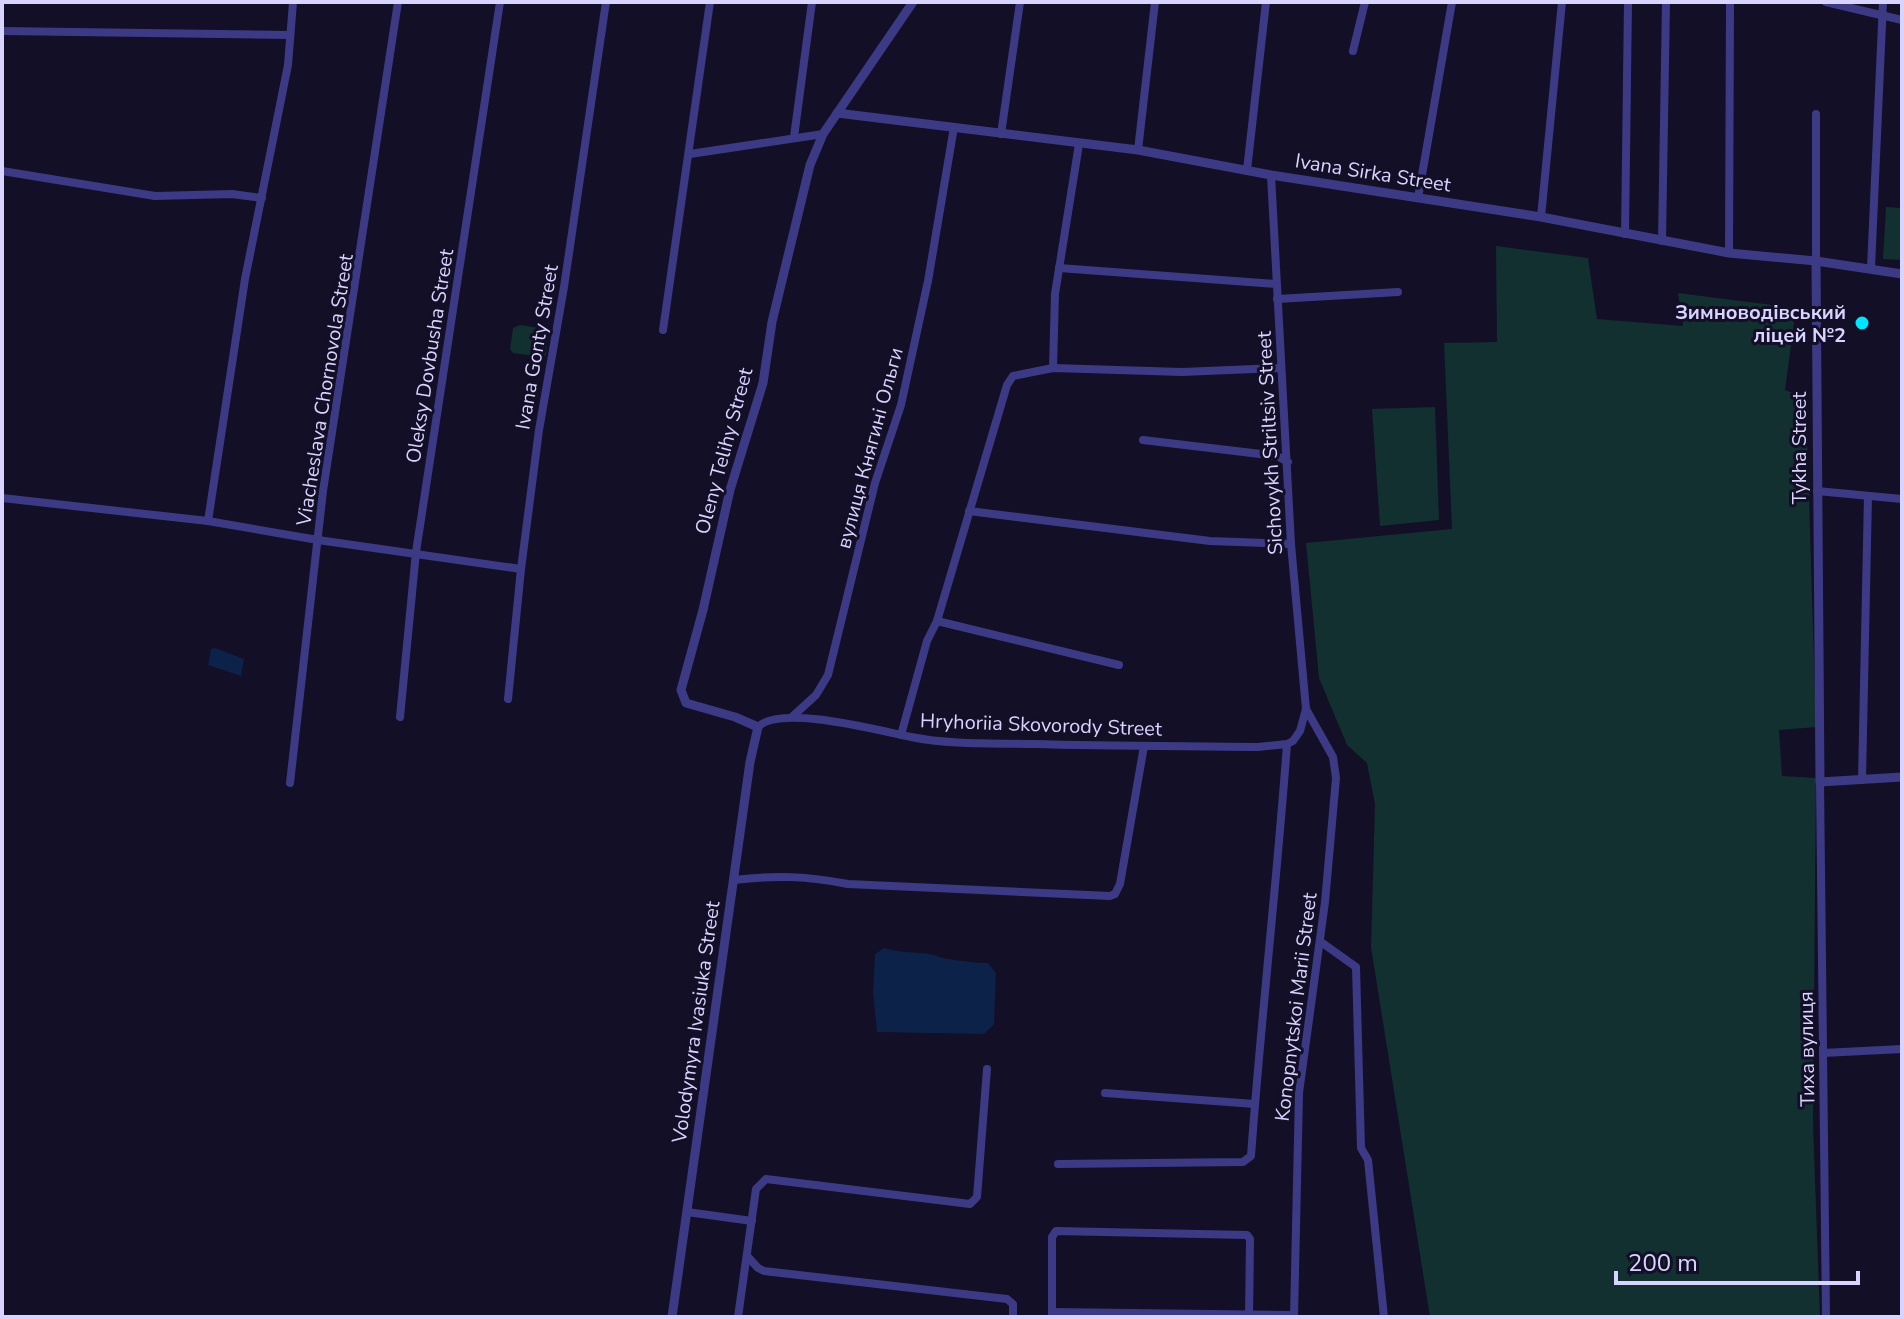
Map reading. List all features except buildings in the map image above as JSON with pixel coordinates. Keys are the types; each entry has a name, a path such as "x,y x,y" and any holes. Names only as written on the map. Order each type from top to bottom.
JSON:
{"street":[{"path":"208,521 245,279 288,65 293,2"},
{"name":"Viacheslava Chornovola Street","path":"290,783 318,540 398,2"},
{"name":"Oleksy Dovbusha Street","path":"400,717 416,552 500,2"},
{"name":"Ivana Gonty Street","path":"508,699 539,430 584,161 606,2"},
{"path":"663,330 710,2"},
{"path":"794,137 812,2"},
{"path":"690,154 823,134 913,2"},
{"path":"1001,134 1020,2"},
{"path":"1138,150 1155,2"},
{"path":"1247,170 1266,2"},
{"path":"1353,51 1365,2"},
{"path":"1418,198 1452,2"},
{"path":"1541,217 1562,2"},
{"path":"1625,234 1628,2"},
{"path":"1662,241 1666,2"},
{"path":"1729,253 1730,2"},
{"path":"1826,2 1902,20"},
{"path":"1871,268 1883,2"},
{"path":"2,31 289,35"},
{"name":"Ivana Sirka Street","path":"837,113 1138,150 1271,175 1541,217 1729,253 1816,261 1902,274"},
{"name":"Tykha Street","path":"1816,114 1820,782"},
{"name":"вулиця Княгині Ольги","path":"793,716 816,695 828,675 875,483 901,405 928,281 954,127"},
{"name":"Oleny Telihy Street","path":"757,729 735,717 686,703 681,690 730,490 763,383 772,322 810,165 823,134"},
{"path":"1053,368 1055,294 1079,144"},
{"path":"2,171 155,196 232,194 262,198"},
{"name":"Sichovykh Striltsiv Street","path":"1271,175 1291,544 1306,709"},
{"path":"1059,268 1276,284"},
{"path":"1277,299 1398,292"},
{"path":"901,735 927,641 937,621 1007,385 1013,376 1053,368 1182,372 1280,368"},
{"path":"1143,440 1277,456 1288,462"},
{"path":"1817,491 1902,499"},
{"path":"1862,780 1868,496"},
{"path":"2,498 208,521 521,569"},
{"path":"969,511 1210,541 1291,544"},
{"path":"937,621 1119,665"},
{"path":"1058,1164 1243,1162 1251,1156 1274,923 1287,744 1300,731 1306,709"},
{"name":"Konopnytskoi Marii Street","path":"1294,1316 1299,1093 1321,942 1335,765 1321,732 1306,709"},
{"name":"Hryhoriia Skovorody Street","path":"757,729 772,719 793,716 960,742 1143,748 1287,744"},
{"name":"Volodymyra Ivasiuka Street","path":"672,1317 757,729"},
{"path":"734,880 778,875 813,877 848,884 1110,896 1115,894 1120,884 1143,748"},
{"path":"1820,782 1902,777"},
{"name":"Тиха вулиця","path":"1820,782 1826,1317"},
{"path":"1321,942 1356,967 1361,1148 1368,1160 1384,1317"},
{"path":"1823,1053 1902,1049"},
{"path":"738,1317 756,1189 766,1179 973,1203 977,1197 987,1069"},
{"path":"1105,1093 1255,1104"},
{"path":"687,1212 752,1221"},
{"path":"1249,1316 1250,1239 1247,1235 1056,1231 1052,1237 1052,1315 1249,1316 1294,1316"},
{"path":"748,1257 764,1271 1007,1299 1013,1304 1013,1317"}],"green space":[{"path":"1886,207 1902,208 1902,260 1883,259"},
{"path":"1496,246 1588,258 1597,319 1683,326 1678,293 1796,308 1785,390 1806,398 1816,727 1779,730 1782,776 1816,778 1813,1124 1820,1317 1430,1317 1371,947 1375,804 1367,763 1347,745 1319,678 1306,543 1452,529 1444,343 1497,342"},
{"path":"520,325 546,329 546,355 513,353 510,349 513,328"},
{"path":"1435,407 1439,520 1380,526 1372,409"}],"water":[{"path":"211,649 244,659 241,676 208,665"},
{"path":"884,948 988,963 996,973 994,1024 984,1034 877,1032 873,992 875,954"}],"place":[{"name":"Зимноводівський ліцей №2","path":"1862,323"}]}
